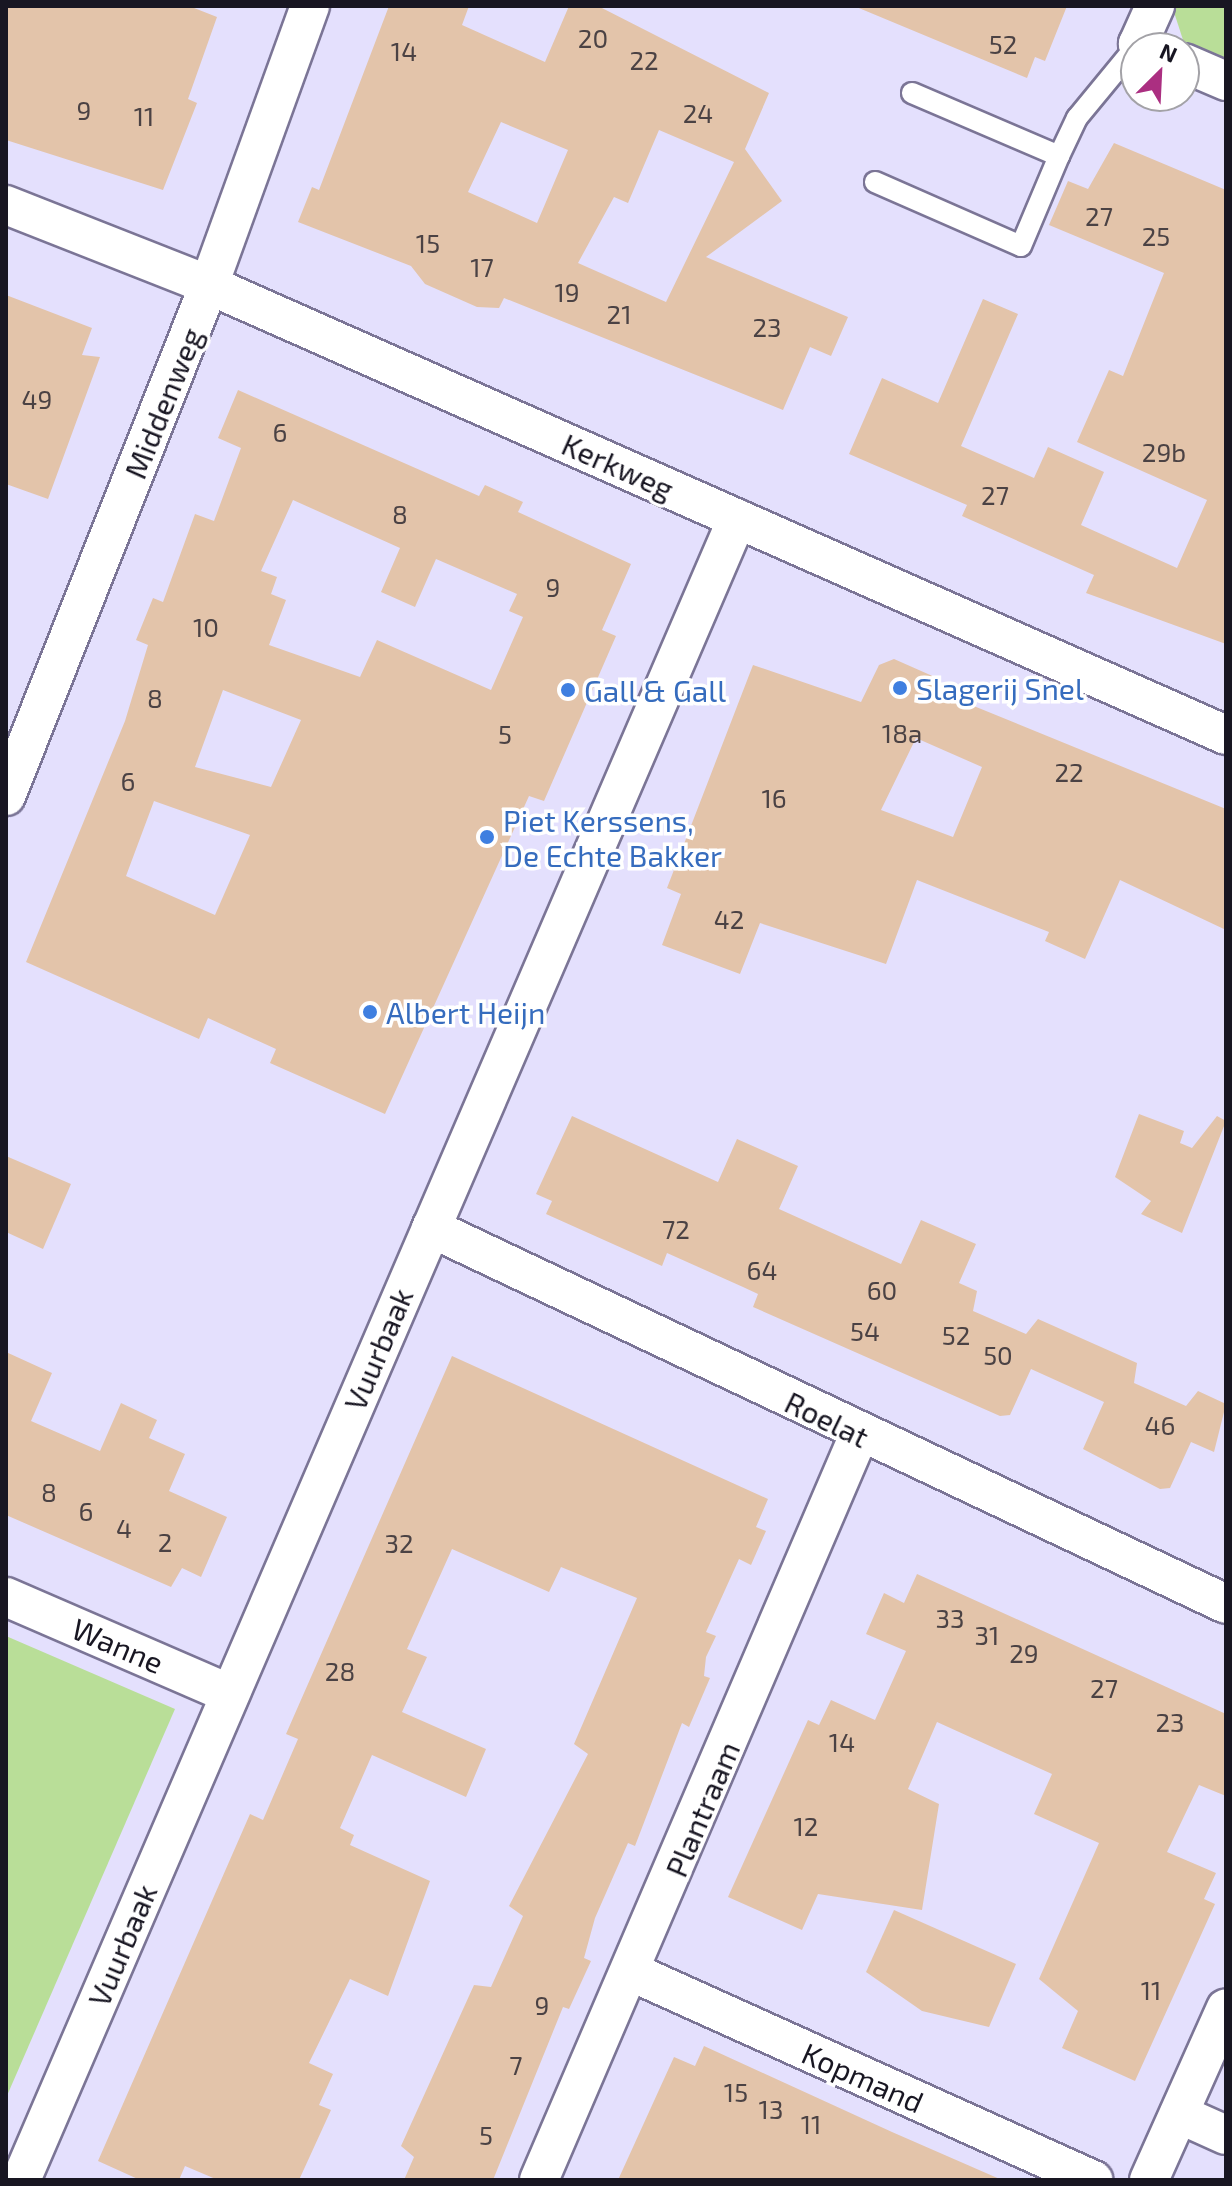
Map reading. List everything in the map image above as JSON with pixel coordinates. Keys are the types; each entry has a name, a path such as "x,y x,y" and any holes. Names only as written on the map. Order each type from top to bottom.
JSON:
{"street":[{"name":"Middenweg","path":"6,796 209,285 310,6"},
{"path":"1147,32 1155,6"},
{"path":"1200,70 1226,81"},
{"name":"Kerkweg","path":"6,205 209,285 1226,735"},
{"name":"Vuurbaak","path":"21,2180 737,519"},
{"name":"Roelat","path":"431,1228 859,1435 1226,1604"},
{"name":"Plantraam","path":"539,2180 634,1973 859,1435"},
{"name":"Wanne","path":"6,1597 230,1694"},
{"name":"Kopmand","path":"634,1973 1093,2180"},
{"path":"1149,2180 1226,2008"},
{"path":"1179,2114 1226,2135"}],"lane":[{"path":"875,182 1021,246 1077,118 1120,71"},
{"path":"912,93 1059,156"}],"green space":[{"path":"1172,6 1226,6 1226,65 1200,51 1200,32 1180,32"},
{"path":"6,1636 175,1709 6,2098"}],"building":[{"path":"6,6 189,6 217,17 188,99 197,103 163,190 6,140"},
{"path":"389,6 469,6 462,25 545,62 569,6 598,6 769,93 745,149 782,201 706,257 848,317 831,356 810,347 783,410 504,298 499,308 477,307 425,284 411,266 298,222 312,187 319,190","holes":["501,122 568,150 537,223 468,192","659,130 734,162 666,302 578,263 614,197 628,203"]},
{"path":"854,6 1067,6 1045,61 1035,57 1027,78"},
{"path":"1114,143 1226,190 1226,644 1086,593 1094,575 962,516 967,505 849,454 882,378 938,403 983,299 1018,314 961,446 1034,478 1048,447 1104,472 1081,525 1177,568 1207,500 1077,442 1109,370 1123,376 1164,273 1049,225 1068,181 1088,189"},
{"path":"6,295 92,328 82,355 100,357 48,499 6,484"},
{"path":"238,390 479,496 485,485 523,502 518,512 631,564 602,630 616,636 544,801 529,796 385,1114 270,1063 276,1049 208,1018 199,1039 26,962 125,721 148,645 136,640 153,598 163,602 195,514 214,521 241,448 218,438","holes":["293,500 400,548 381,592 415,607 436,559 517,594 509,611 523,617 491,690 377,640 360,677 269,645 286,600 271,594 277,577 261,571","223,690 301,720 271,787 195,767","154,801 250,835 215,915 126,876"]},
{"path":"894,659 937,678 932,689 1226,809 1226,930 1120,880 1085,959 1045,941 1049,932 917,880 886,964 760,923 740,974 662,945 681,894 667,888 753,665 861,702 879,665","holes":["916,738 982,767 953,837 881,810"]},
{"path":"1139,1114 1184,1131 1180,1143 1192,1148 1217,1116 1226,1121 1182,1233 1141,1214 1151,1201 1115,1177"},
{"path":"572,1116 718,1182 737,1139 798,1166 779,1209 901,1264 921,1220 976,1244 959,1283 977,1291 973,1311 1026,1334 1038,1319 1137,1363 1134,1383 1186,1406 1198,1391 1226,1404 1214,1452 1191,1442 1170,1488 1160,1489 1083,1449 1104,1402 1031,1369 1010,1415 1000,1416 753,1307 758,1294 667,1253 662,1266 546,1214 552,1201 536,1194"},
{"path":"6,1156 71,1184 43,1249 6,1232"},
{"path":"6,1352 52,1373 31,1421 100,1451 121,1403 157,1420 149,1438 185,1454 169,1491 227,1517 201,1577 182,1568 171,1587 6,1515"},
{"path":"452,1356 768,1499 756,1527 766,1531 751,1565 739,1559 706,1632 716,1636 706,1657 704,1676 710,1678 689,1727 682,1723 635,1846 628,1843 595,1918 584,1958 591,1961 569,2009 563,2007 493,2180 404,2180 414,2157 401,2146 474,1985 491,1987 523,1916 509,1906 588,1754 574,1744 637,1598 561,1567 549,1592 452,1549 407,1649 427,1657 402,1712 486,1749 466,1797 372,1755 340,1828 354,1835 350,1845 430,1881 388,1996 350,1979 309,2063 333,2074 319,2105 331,2110 299,2180 218,2180 185,2166 179,2180 140,2180 98,2161 250,1814 263,1820 298,1739 286,1734"},
{"path":"917,1574 1226,1714 1226,1796 1199,1785 1167,1852 1216,1873 1204,1899 1215,1904 1135,2081 1062,2048 1078,2011 1039,1979 1099,1843 1034,1814 1052,1774 937,1722 908,1789 939,1804 922,1910 818,1894 802,1930 728,1897 808,1720 819,1725 831,1700 875,1720 906,1651 866,1634 884,1593 904,1603"},
{"path":"894,1910 1016,1964 989,2027 922,2011 866,1972"},
{"path":"704,2046 1002,2180 618,2180 674,2057 695,2066"}],"place":[{"name":"Slagerij Snel","path":"900,688"},
{"name":"Gall & Gall","path":"568,690"},
{"name":"Piet Kerssens, De Echte Bakker","path":"487,837"},
{"name":"Albert Heijn","path":"370,1012"}]}
